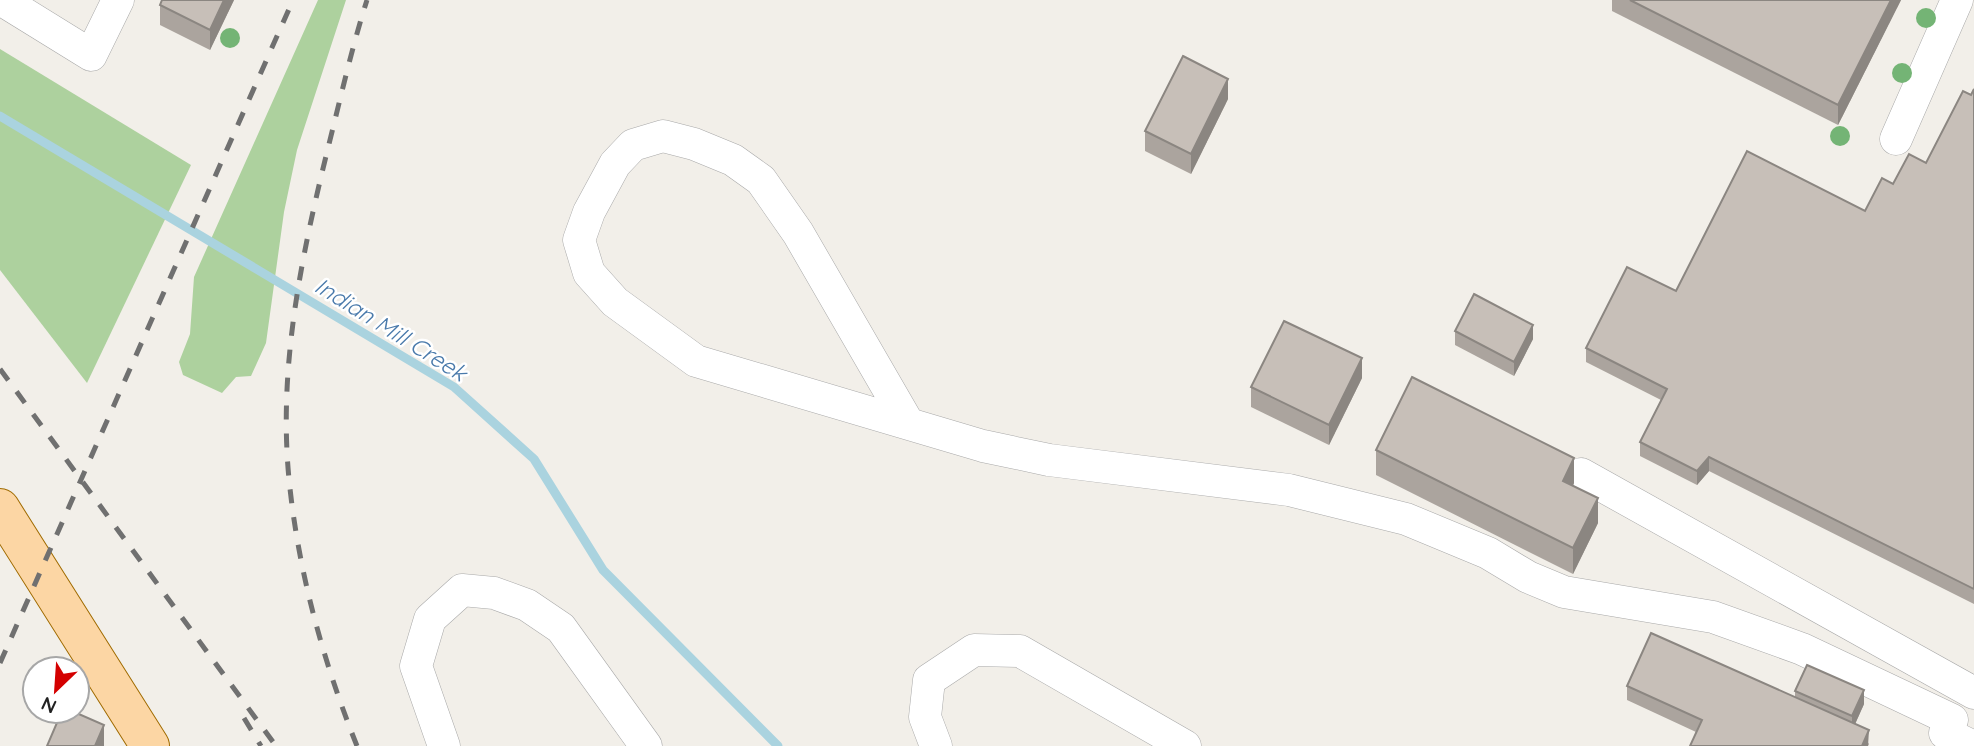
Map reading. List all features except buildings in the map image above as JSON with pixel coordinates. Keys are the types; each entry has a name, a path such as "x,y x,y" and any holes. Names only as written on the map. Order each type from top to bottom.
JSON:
{"main road":[{"path":"0,508 150,746"}],"street":[{"path":"2,0 91,55 118,0"},
{"path":"1896,139 1957,0"},
{"path":"908,423 799,233 761,180 733,160 663,136 633,145 615,164 589,212 579,240 589,273 615,302 696,361 983,446 1049,460 1289,490 1406,519 1488,553 1528,578 1564,592 1604,601 1713,617 1802,649 1952,736 1971,691 1581,474"},
{"path":"444,746 416,666 430,619 462,590 494,593 527,605 561,628 646,746"},
{"path":"936,746 925,717 929,680 974,650 1020,651 1185,746"}],"green space":[{"path":"318,0 346,0 297,150 284,212 266,343 251,376 236,377 222,393 183,375 179,362 190,334 194,277"},
{"path":"0,49 191,165 87,383 0,270"}],"waterway":[{"name":"Indian Mill Creek","path":"0,116 454,387 534,459 603,570 778,746"}],"railway":[{"path":"0,663 293,0"},
{"path":"357,746 333,681 306,581 293,513 286,437 290,352 302,268 319,185 367,0"},
{"path":"0,369 276,746"},
{"path":"244,718 261,746"}]}
